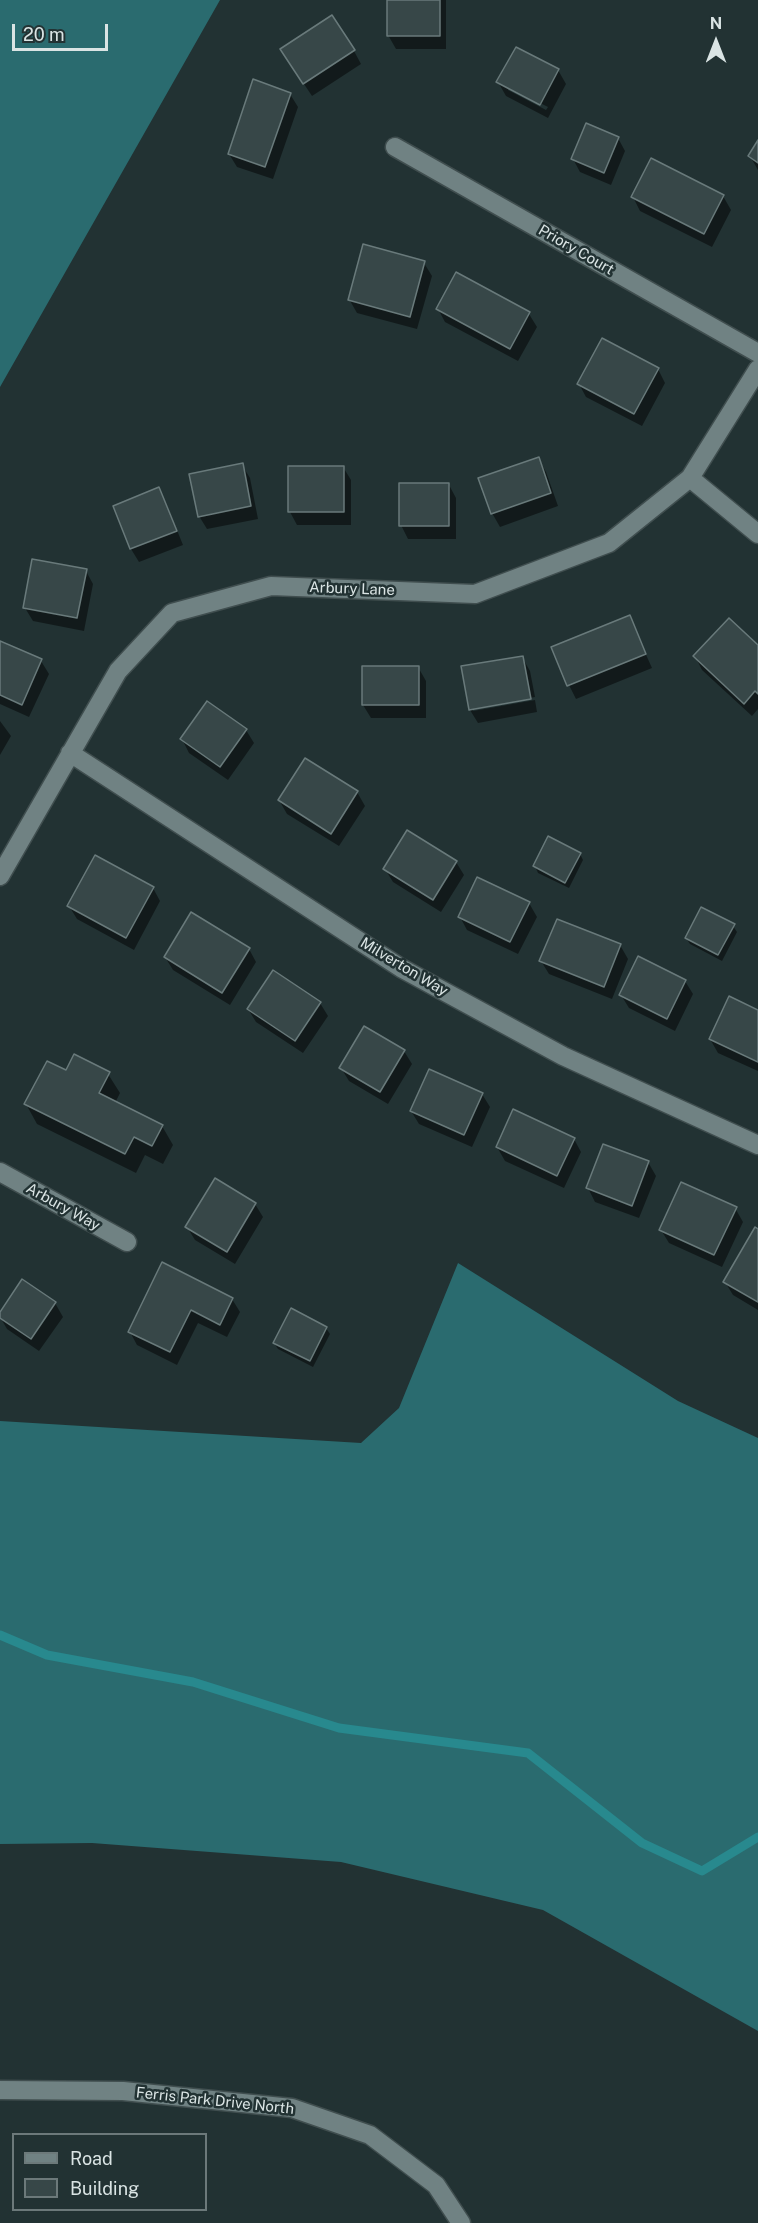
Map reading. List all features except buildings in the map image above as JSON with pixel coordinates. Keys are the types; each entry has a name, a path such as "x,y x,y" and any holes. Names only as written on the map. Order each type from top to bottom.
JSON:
{"street":[{"name":"Priory Court","path":"395,147 758,353"},
{"name":"Arbury Lane","path":"0,876 118,671 172,613 271,586 475,594 609,543 690,478 758,369"},
{"path":"690,478 758,534"},
{"name":"Milverton Way","path":"70,753 401,968 563,1056 758,1144"},
{"name":"Arbury Way","path":"0,1172 127,1242"},
{"name":"Ferris Park Drive North","path":"0,2091 123,2091 292,2108 370,2135 436,2185 461,2223"}],"shaded area":[{"path":"0,0 220,0 0,387"},
{"path":"458,1263 678,1401 758,1438 758,2031 543,1910 341,1862 92,1843 0,1844 0,1421 361,1443 399,1408"}],"waterway":[{"path":"0,1635 47,1655 193,1682 339,1728 528,1753 642,1843 702,1871 758,1837"}]}
